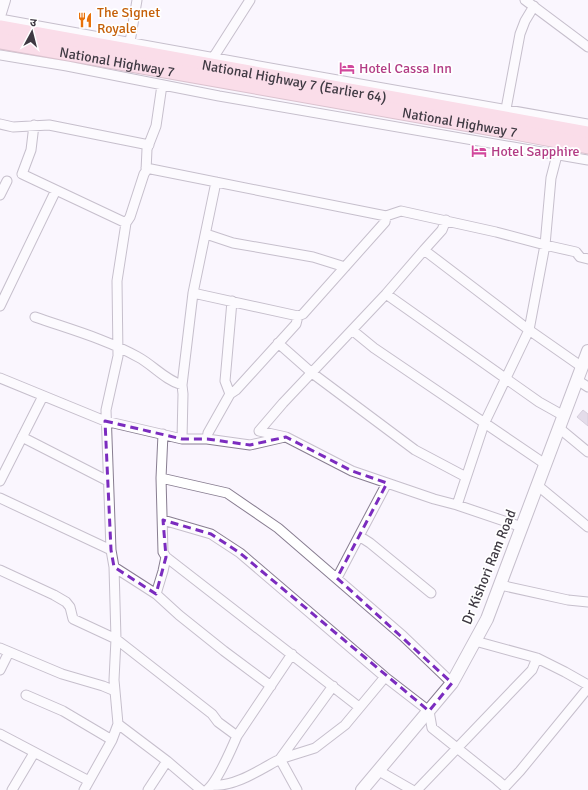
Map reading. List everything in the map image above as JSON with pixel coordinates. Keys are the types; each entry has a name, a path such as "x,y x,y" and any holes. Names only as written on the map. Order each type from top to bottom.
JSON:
{"highway":[{"name":"National Highway 7 (Earlier 64)","path":"0,28 129,47 588,134"},
{"name":"National Highway 7","path":"0,41 588,146"}],"street":[{"path":"0,13 4,0"},
{"path":"129,47 137,0"},
{"path":"213,58 250,0"},
{"path":"525,0 588,46"},
{"path":"506,109 520,34 525,21 534,6"},
{"path":"0,19 129,47 213,58 588,124"},
{"path":"0,55 67,66 219,96 588,160"},
{"path":"84,790 112,740 118,724 115,691 116,639 114,567 111,550 105,421 118,356 117,281 126,223 130,217 146,168 147,149 156,126 162,85"},
{"path":"0,124 13,127 49,124 149,145"},
{"path":"34,125 31,150 22,174 126,223"},
{"path":"457,505 484,424 529,330 545,245 551,178 557,155"},
{"path":"146,168 386,216 401,211 446,220 576,252 580,257 588,259"},
{"path":"0,195 8,181"},
{"path":"182,439 182,385 193,293 216,182"},
{"path":"0,306 56,190"},
{"path":"193,293 298,316 303,314 385,222 386,216"},
{"path":"446,220 442,230 386,294 282,403 258,431 286,437 352,471 522,527"},
{"path":"206,234 233,243 313,257 345,267"},
{"path":"424,250 529,330 582,367"},
{"path":"386,294 539,402 564,416"},
{"path":"230,394 225,381 232,301"},
{"path":"207,439 208,433 230,394 236,390 296,324 298,316"},
{"path":"35,317 117,347 139,358 175,383 182,385"},
{"path":"352,330 374,348 545,464"},
{"path":"278,343 312,373 415,450 466,477"},
{"name":"Dr Kishori Ram Road","path":"362,790 452,683 487,619 588,351"},
{"path":"0,378 105,421 182,439 207,439 250,445 286,437"},
{"path":"577,380 588,387"},
{"path":"0,481 43,396"},
{"path":"559,428 588,452"},
{"path":"163,434 161,478 163,552 166,557 359,707"},
{"path":"22,437 108,481"},
{"path":"161,478 227,493 278,528 403,636 452,683"},
{"path":"337,578 387,483"},
{"path":"537,485 588,527"},
{"path":"0,498 111,550"},
{"path":"163,520 211,534 240,553 385,677 429,712 432,728 497,780 505,789 588,686 537,658 475,641"},
{"path":"359,536 370,543 431,593"},
{"path":"156,594 166,557"},
{"path":"114,567 156,594 201,633 271,686"},
{"path":"0,570 66,602 70,607 73,619 116,639 212,714 218,722 237,736"},
{"path":"500,584 568,600 588,602"},
{"path":"0,670 4,650 62,674 115,691"},
{"path":"210,787 237,736 292,654"},
{"path":"417,790 532,670 537,658"},
{"path":"210,787 221,786 237,781 280,759 315,748 345,725 385,677"},
{"path":"280,759 332,686"},
{"path":"26,695 63,711 112,740"},
{"path":"118,724 167,761 201,790"},
{"path":"0,734 89,781"},
{"path":"12,790 34,753"},
{"path":"280,759 297,790"},
{"path":"148,790 167,761"},
{"path":"379,771 412,790"}],"highlighted area":[{"path":"105,421 182,439 207,439 250,445 286,437 352,471 387,483 337,578 452,683 429,711 240,553 211,534 163,520 166,557 156,594 114,567 111,550"}],"building":[{"path":"583,410 588,414 588,426 577,417"}],"place":[{"name":"The Signet Royale","path":"85,20"},
{"name":"Hotel Cassa Inn","path":"347,68"},
{"name":"Hotel Sapphire","path":"479,151"}]}
